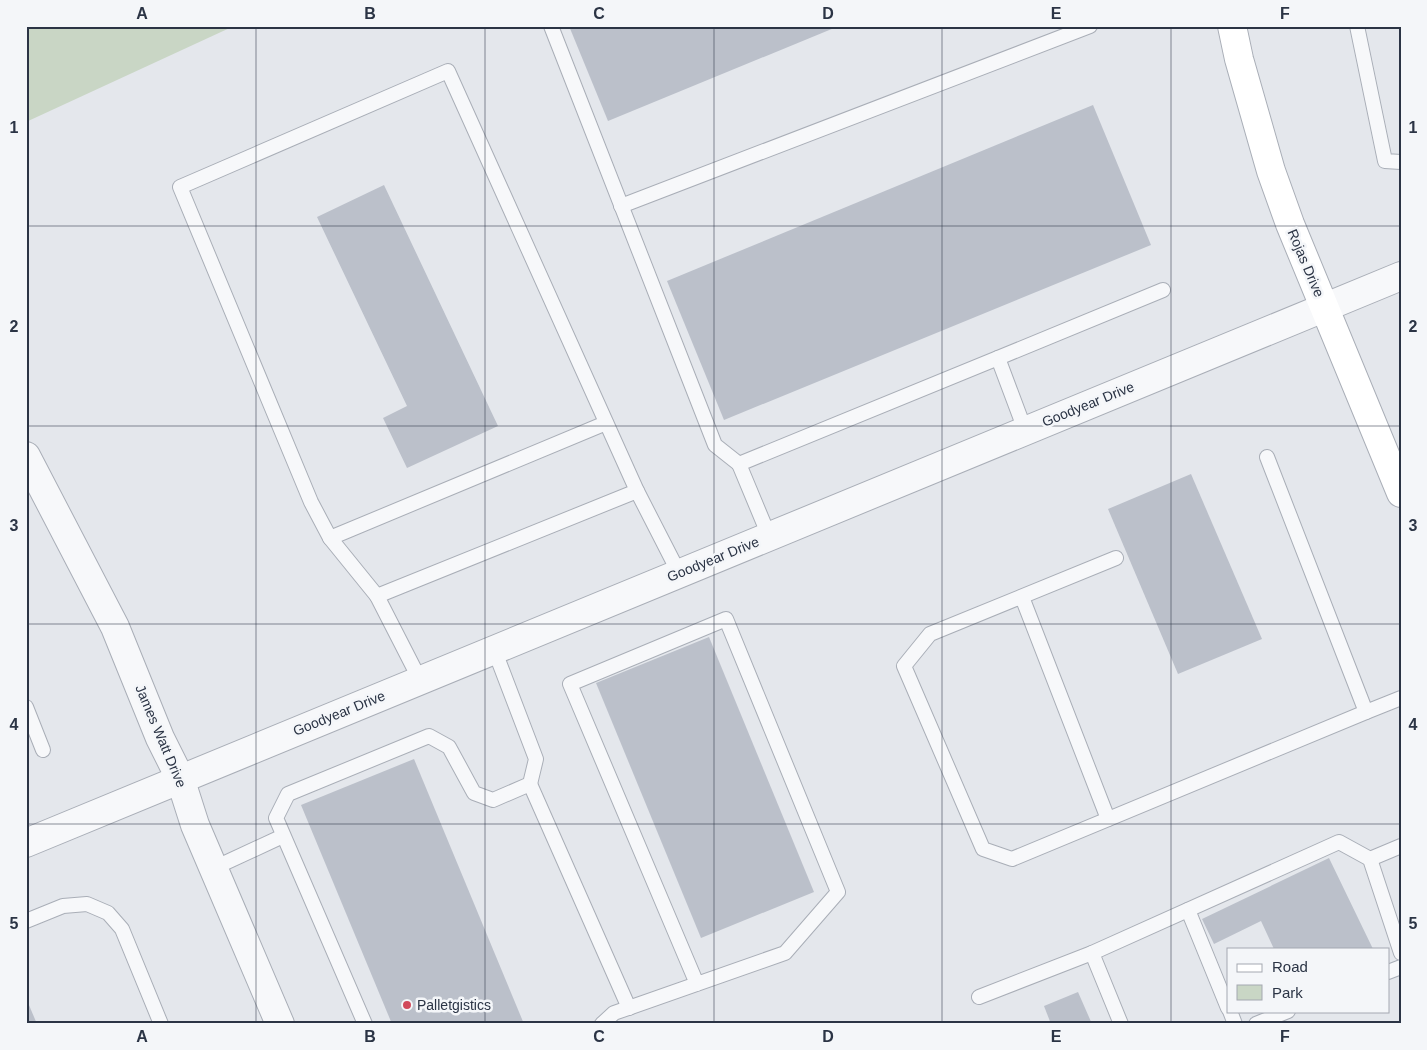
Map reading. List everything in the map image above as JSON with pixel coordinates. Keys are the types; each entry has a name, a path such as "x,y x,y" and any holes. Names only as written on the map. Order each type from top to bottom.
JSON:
{"main road":[{"name":"Rojas Drive","path":"1232,26 1239,59 1271,171 1290,224 1401,493"}],"street":[{"name":"Goodyear Drive","path":"26,843 1401,276"},
{"name":"James Watt Drive","path":"26,456 115,626 160,738 180,778 195,825 280,1024"}],"lane":[{"path":"551,26 715,445 740,464 769,536"},
{"path":"621,206 1090,26"},
{"path":"1357,26 1385,161 1401,162"},
{"path":"420,680 377,596 330,538 312,502 180,186 448,71 637,491 679,573"},
{"path":"740,464 1163,290"},
{"path":"998,358 1025,430"},
{"path":"330,538 606,423"},
{"path":"1267,457 1366,712"},
{"path":"377,596 637,491"},
{"path":"1116,558 930,634 904,666 983,849 1012,859 1401,698"},
{"path":"1022,597 1108,819"},
{"path":"602,1024 614,1013 629,1008 785,953 838,892 726,619 570,684 697,984"},
{"path":"494,649 536,759 530,784 629,1008"},
{"path":"26,707 43,750"},
{"path":"365,1024 276,818 288,794 429,736 449,747 474,792 493,800 530,784"},
{"path":"214,868 283,836"},
{"path":"979,997 1092,953 1339,842 1370,859 1398,938 1401,953"},
{"path":"1370,859 1401,846"},
{"path":"26,921 63,906 87,904 108,913 122,929 161,1024"},
{"path":"1188,910 1227,1006"},
{"path":"1092,953 1121,1024"},
{"path":"1230,1012 1235,1024"},
{"path":"1256,1024 1286,1012"}],"green space":[{"path":"26,26 234,26 26,122"}],"building":[{"path":"569,26 839,26 608,121"},
{"path":"1093,105 1151,245 724,420 667,281"},
{"path":"384,185 498,426 407,468 383,418 407,406 317,217"},
{"path":"1191,474 1262,639 1178,674 1108,509"},
{"path":"709,637 814,892 701,938 596,683"},
{"path":"414,759 524,1024 392,1024 301,805"},
{"path":"1329,858 1373,948 1274,948 1261,921 1214,944 1202,919"},
{"path":"1078,992 1092,1024 1051,1024 1044,1006"},
{"path":"26,998 37,1024 26,1024"}],"place":[{"name":"Palletgistics","path":"407,1005"}]}
